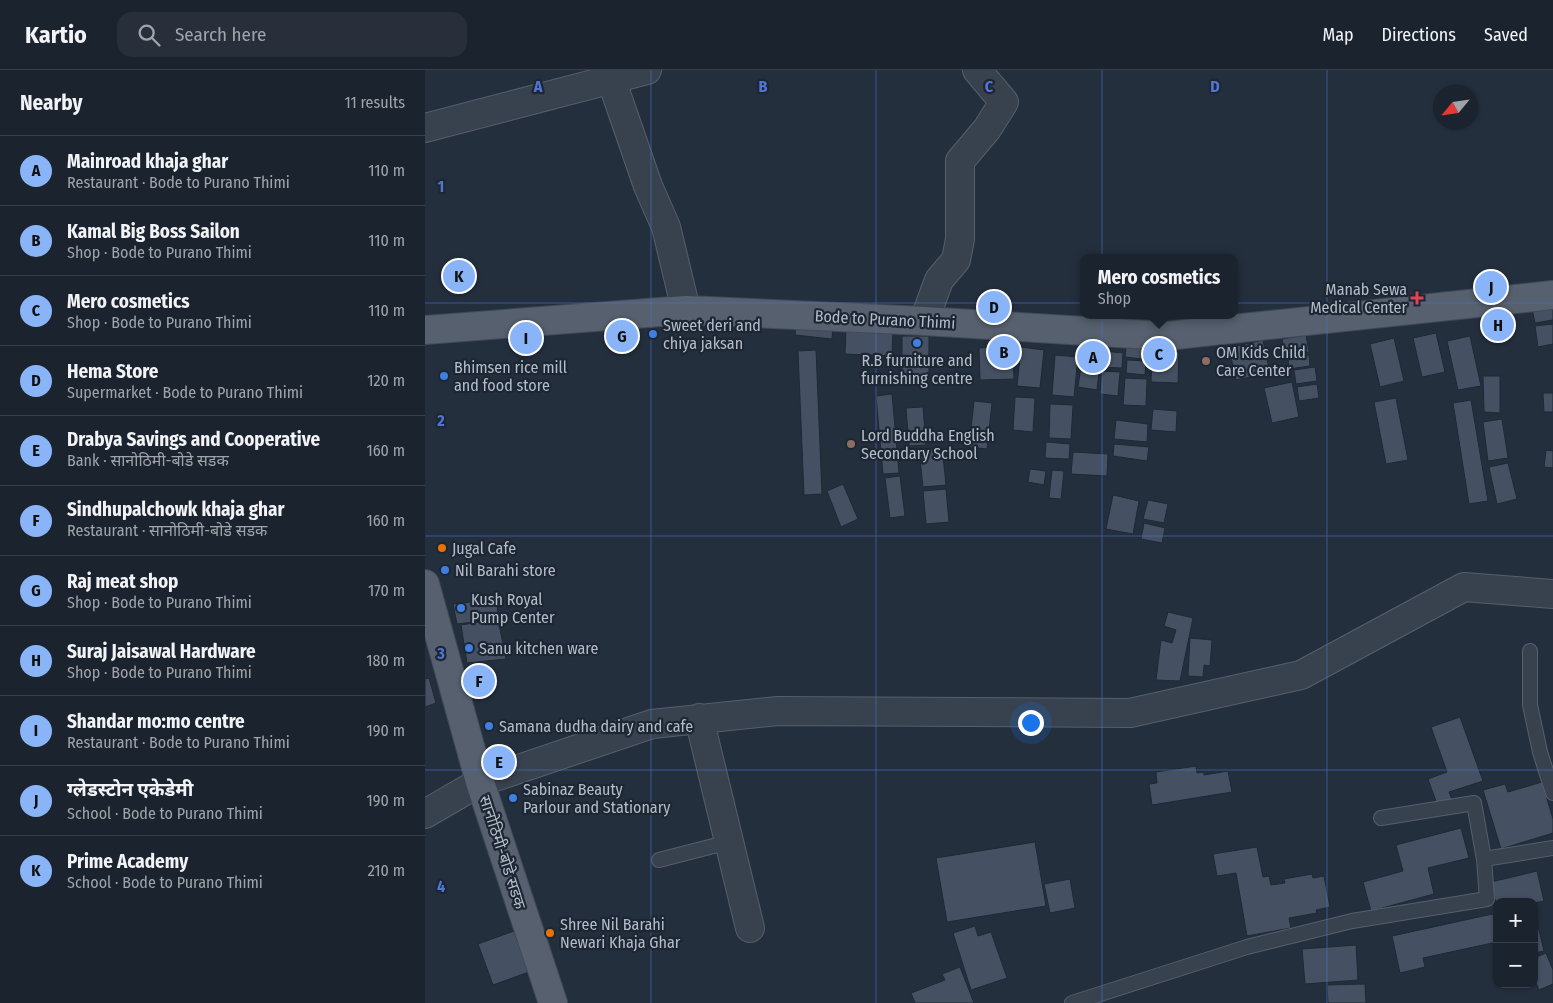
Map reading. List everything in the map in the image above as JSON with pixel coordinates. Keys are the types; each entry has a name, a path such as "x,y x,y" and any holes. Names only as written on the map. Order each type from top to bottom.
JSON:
{"main road":[{"name":"Bode to Purano Thimi","path":"425,330 686,310 924,321 1166,336 1553,295"},
{"name":"सानोठिमी-बोडे सडक","path":"425,584 479,782 553,1003"}],"street":[{"path":"425,128 610,75 647,70"},
{"path":"924,321 939,280 955,260 957,253 960,239 960,161 987,128 1003,102 977,70"},
{"path":"610,75 649,186 666,227 686,310"},
{"path":"425,814 479,782 652,724 778,711 1130,713 1301,675 1465,587 1553,594"},
{"path":"699,718 750,928"}],"lane":[{"path":"1530,651 1530,705 1540,752 1553,793"},
{"path":"1072,1003 1247,947 1352,921 1487,899 1483,858 1474,803 1381,818"},
{"path":"659,860 729,842"},
{"path":"1483,858 1553,848"}],"building":[{"path":"1553,300 1553,320 1535,323 1531,304"},
{"path":"796,320 833,325 832,339 795,335"},
{"path":"1553,324 1553,344 1538,347 1535,326"},
{"path":"846,325 893,327 892,356 845,354"},
{"path":"1436,333 1445,372 1422,377 1413,338"},
{"path":"1306,335 1309,352 1285,357 1282,339"},
{"path":"902,336 929,336 929,375 902,374"},
{"path":"1470,336 1481,386 1458,390 1447,341"},
{"path":"1394,338 1404,381 1380,387 1370,344"},
{"path":"1263,340 1270,373 1236,380 1229,348"},
{"path":"1013,347 1014,379 980,380 979,348"},
{"path":"1021,347 1044,350 1040,388 1017,386"},
{"path":"1126,347 1143,349 1142,359 1125,357"},
{"path":"816,350 822,494 804,495 798,351"},
{"path":"1083,351 1101,353 1097,390 1078,387"},
{"path":"1103,351 1123,353 1122,368 1102,367"},
{"path":"1152,351 1179,352 1178,383 1151,382"},
{"path":"1055,355 1078,357 1074,397 1052,395"},
{"path":"1309,355 1310,366 1289,369 1288,358"},
{"path":"1127,360 1146,361 1145,375 1126,373"},
{"path":"1315,367 1317,381 1296,384 1294,370"},
{"path":"1102,371 1120,372 1118,396 1100,394"},
{"path":"1483,376 1500,376 1500,413 1484,412"},
{"path":"1125,378 1147,379 1146,406 1123,405"},
{"path":"1292,382 1299,417 1272,423 1264,388"},
{"path":"1317,384 1319,398 1299,401 1297,387"},
{"path":"1543,393 1553,393 1553,412 1544,412"},
{"path":"892,394 899,473 883,474 876,396"},
{"path":"1015,397 1035,398 1033,432 1013,430"},
{"path":"1396,398 1408,460 1386,464 1374,402"},
{"path":"1471,400 1488,501 1469,504 1453,403"},
{"path":"974,401 992,403 987,449 969,447"},
{"path":"1050,404 1073,405 1071,439 1049,438"},
{"path":"923,407 926,445 909,446 906,408"},
{"path":"1153,409 1177,411 1176,432 1151,430"},
{"path":"1502,419 1508,458 1488,461 1483,422"},
{"path":"1116,420 1148,424 1147,442 1114,439"},
{"path":"1046,442 1070,444 1069,459 1045,458"},
{"path":"1114,444 1149,447 1147,461 1113,456"},
{"path":"942,447 946,485 923,487 919,450"},
{"path":"1546,450 1553,451 1553,468 1544,467"},
{"path":"1073,452 1108,454 1107,476 1071,474"},
{"path":"1508,463 1517,499 1497,504 1489,467"},
{"path":"1030,469 1046,471 1044,485 1028,482"},
{"path":"1052,470 1064,471 1061,499 1049,498"},
{"path":"900,476 905,516 890,518 885,478"},
{"path":"843,484 858,519 841,527 827,491"},
{"path":"946,489 949,522 926,524 923,491"},
{"path":"1113,495 1139,501 1133,534 1106,529"},
{"path":"1148,500 1168,504 1164,523 1143,519"},
{"path":"1144,523 1165,528 1162,543 1141,539"},
{"path":"497,599 498,619 457,624 453,604"},
{"path":"1168,612 1193,618 1180,681 1156,680 1161,640 1172,643 1176,630 1164,626"},
{"path":"498,619 506,659 467,663 461,625"},
{"path":"1190,638 1212,640 1210,666 1204,665 1203,677 1188,676"},
{"path":"429,678 436,703 425,707 425,679"},
{"path":"1460,717 1483,781 1449,792 1453,802 1438,807 1428,779 1447,772 1431,727"},
{"path":"1196,766 1197,773 1204,772 1204,775 1228,771 1232,792 1152,805 1149,784 1157,783 1156,772"},
{"path":"1542,782 1553,819 1553,833 1501,849 1483,790 1505,784 1508,792"},
{"path":"1461,828 1469,858 1428,868 1434,894 1371,911 1363,882 1403,871 1396,845"},
{"path":"1035,842 1046,906 947,922 936,858"},
{"path":"1257,847 1263,877 1269,876 1271,885 1285,883 1284,879 1312,874 1313,878 1324,876 1330,907 1316,910 1317,913 1289,918 1291,928 1247,936 1236,873 1217,876 1213,854"},
{"path":"1537,871 1544,901 1538,902 1538,898 1495,898 1491,882"},
{"path":"1070,879 1075,908 1050,913 1044,884"},
{"path":"1493,914 1493,943 1423,958 1425,967 1400,973 1392,936"},
{"path":"975,926 978,936 991,932 1007,978 971,990 953,933"},
{"path":"1538,926 1544,951 1538,952"},
{"path":"514,931 529,972 493,985 478,944"},
{"path":"1356,945 1358,980 1305,984 1302,949"},
{"path":"1546,953 1553,970 1553,984 1539,990 1538,988 1538,956"},
{"path":"960,967 974,1003 915,1003 911,993 945,980 942,974"},
{"path":"1365,984 1366,1003 1328,1003 1327,985"}],"place":[{"name":"Prime Academy","path":"459,276"},
{"name":"ग्लेडस्टोन एकेडेमी","path":"1491,287"},
{"name":"Manab Sewa Medical Center","path":"1417,298"},
{"name":"Hema Store","path":"994,307"},
{"name":"Suraj Jaisawal Hardware","path":"1498,325"},
{"name":"Sweet deri and chiya jaksan","path":"653,334"},
{"name":"Raj meat shop","path":"622,336"},
{"name":"Shandar mo:mo centre","path":"526,338"},
{"name":"R.B furniture and furnishing centre","path":"917,343"},
{"name":"Kamal Big Boss Sailon","path":"1004,352"},
{"name":"Mero cosmetics","path":"1159,354"},
{"name":"Mainroad khaja ghar","path":"1093,357"},
{"name":"OM Kids Child Care Center","path":"1206,361"},
{"name":"Bhimsen rice mill and food store","path":"444,376"},
{"name":"Lord Buddha English Secondary School","path":"851,444"},
{"name":"Jugal Cafe","path":"442,548"},
{"name":"Nil Barahi store","path":"445,570"},
{"name":"Kush Royal Pump Center","path":"461,608"},
{"name":"Sanu kitchen ware","path":"469,648"},
{"name":"Sindhupalchowk khaja ghar","path":"479,681"},
{"name":"Samana dudha dairy and cafe","path":"489,726"},
{"name":"Drabya Savings and Cooperative","path":"499,762"},
{"name":"Sabinaz Beauty Parlour and Stationary","path":"513,798"},
{"name":"Shree Nil Barahi Newari Khaja Ghar","path":"550,933"}]}
